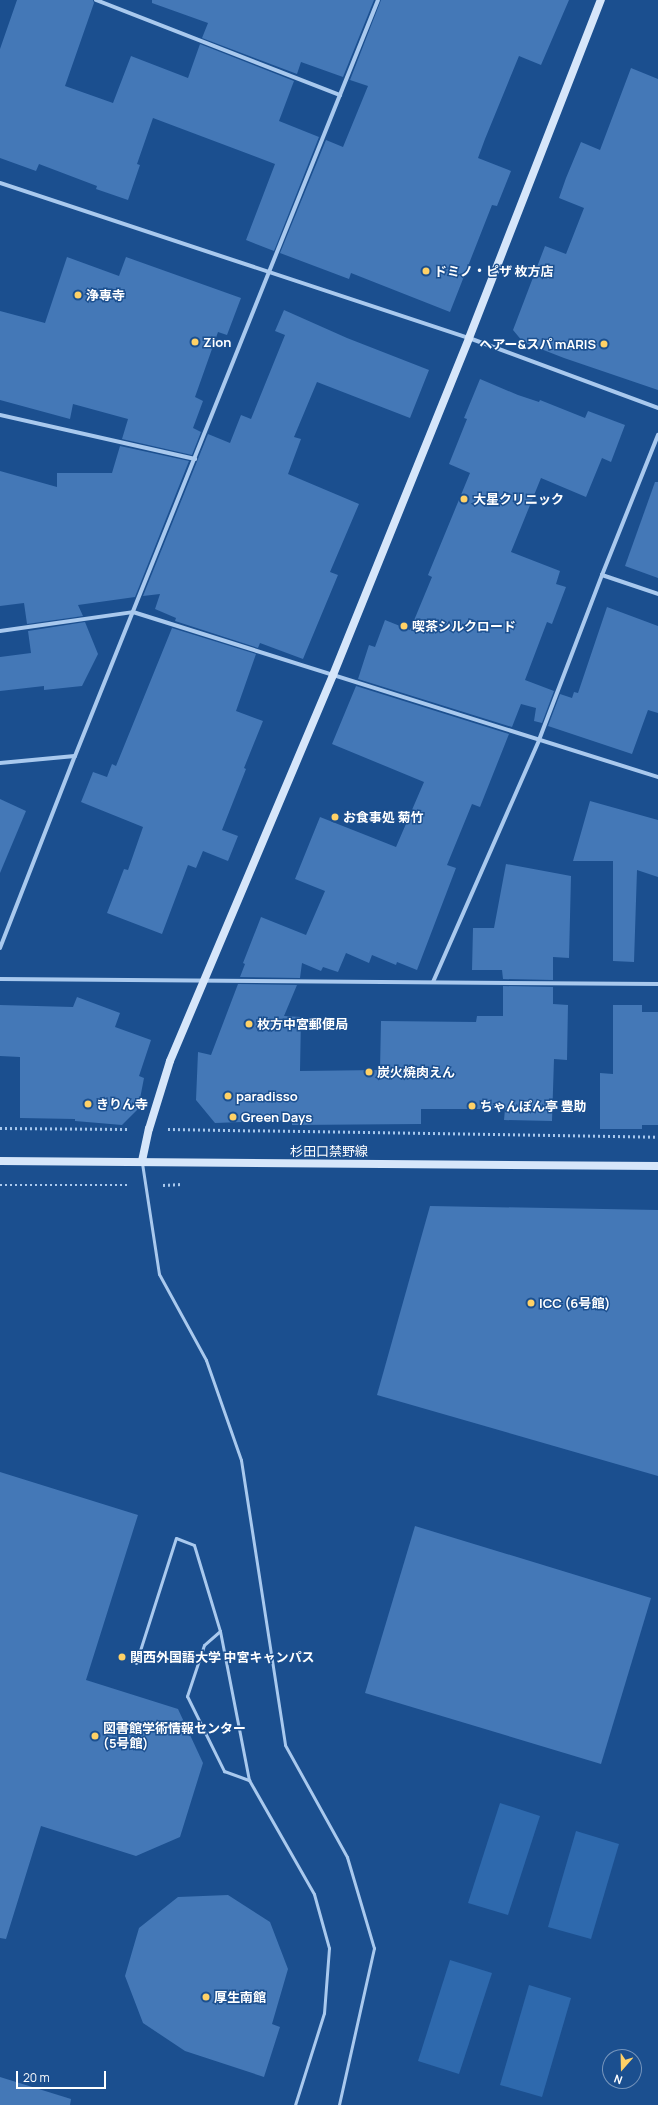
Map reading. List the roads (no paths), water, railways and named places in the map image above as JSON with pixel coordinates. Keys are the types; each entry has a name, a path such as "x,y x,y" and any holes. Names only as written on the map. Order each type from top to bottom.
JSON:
{"street":[{"path":"96,0 340,95"},
{"path":"0,948 75,756 270,273 378,0"},
{"path":"142,1161 149,1129 170,1061 333,675 469,338 601,0"},
{"path":"0,183 469,338 658,408"},
{"path":"0,415 194,460"},
{"path":"433,982 539,740 602,575 658,435"},
{"path":"602,575 658,594"},
{"path":"0,631 133,612 658,778"},
{"path":"0,763 75,756"},
{"path":"0,979 658,984"},
{"name":"杉田口禁野線","path":"0,1161 658,1166"}],"lane":[{"path":"142,1161 159,1274 206,1360 241,1460 285,1745 347,1857 374,1948 339,2105"},
{"path":"136,1663 176,1538 194,1545 220,1631 249,1780 314,1894 329,1948 324,2013 295,2105"},
{"path":"220,1631 204,1645 187,1696 224,1771 249,1780"}],"place":[{"name":"ドミノ・ピザ 枚方店","path":"426,271"},
{"name":"浄専寺","path":"78,295"},
{"name":"Zion","path":"195,342"},
{"name":"ヘアー&スパ mARIS","path":"604,344"},
{"name":"大星クリニック","path":"464,499"},
{"name":"喫茶シルクロード","path":"404,626"},
{"name":"お食事処 菊竹","path":"335,817"},
{"name":"枚方中宮郵便局","path":"249,1024"},
{"name":"炭火焼肉えん","path":"369,1072"},
{"name":"paradisso","path":"228,1096"},
{"name":"きりん寺","path":"88,1104"},
{"name":"ちゃんぽん亭 豊助","path":"472,1106"},
{"name":"Green Days","path":"233,1117"},
{"name":"ICC (6号館)","path":"531,1303"},
{"name":"関西外国語大学 中宮キャンパス","path":"122,1657"},
{"name":"図書館学術情報センター (5号館)","path":"95,1736"},
{"name":"厚生南館","path":"206,1997"}]}
